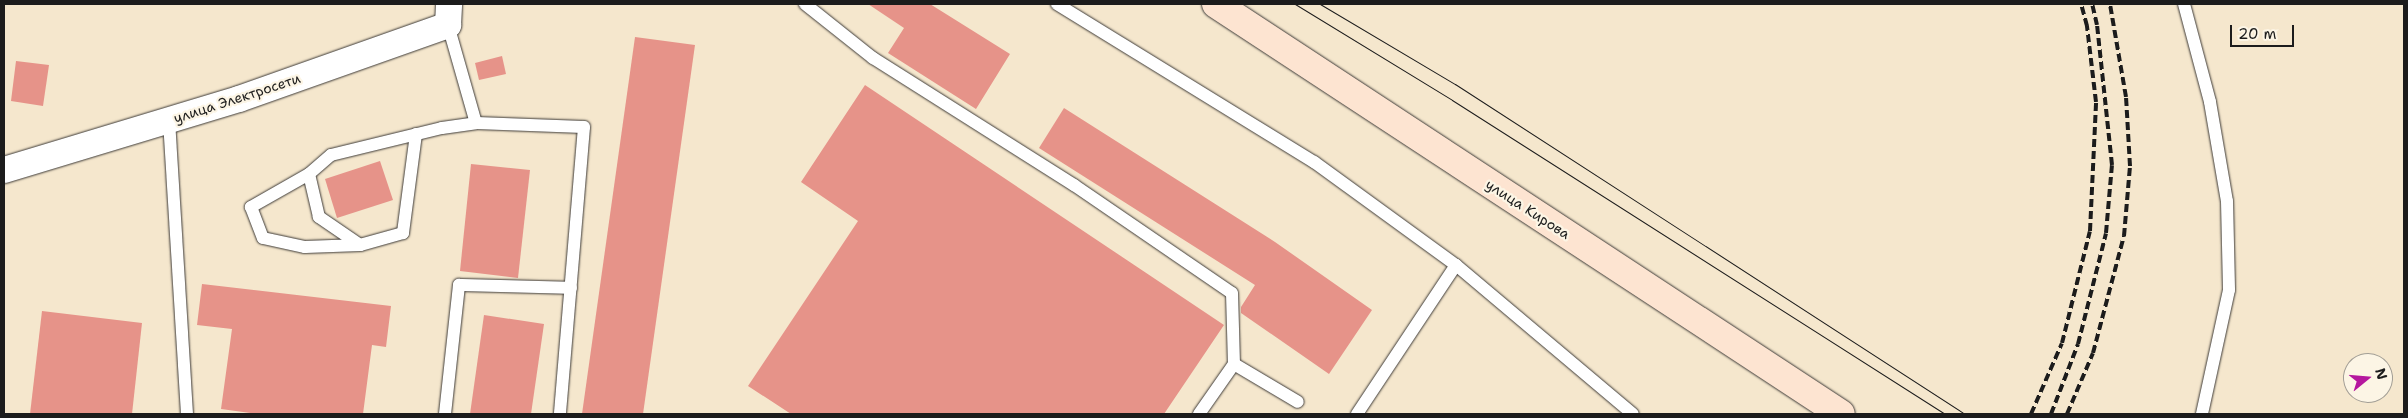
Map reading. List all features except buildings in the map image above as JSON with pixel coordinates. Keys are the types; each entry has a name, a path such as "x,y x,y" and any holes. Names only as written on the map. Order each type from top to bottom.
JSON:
{"main road":[{"name":"улица Кирова","path":"1216,4 1841,414"}],"street":[{"name":"улица Электросети","path":"4,170 169,120 448,14"}],"lane":[{"path":"805,4 873,58 1074,186 1232,293 1234,364 1199,414"},
{"path":"1057,4 1314,162 1456,265 1633,414"},
{"path":"2184,4 2210,102 2227,201 2229,290 2202,414"},
{"path":"448,14 476,123"},
{"path":"169,120 187,414"},
{"path":"416,134 404,233 360,245 304,247 263,238 252,207 309,174 331,155 416,134 476,123 584,127 560,414"},
{"path":"309,174 319,217 360,245"},
{"path":"1357,414 1456,265"},
{"path":"445,414 459,285 571,288"},
{"path":"1234,364 1298,402"}],"tram line":[{"path":"1295,4 1452,100 1945,414"},
{"path":"1320,4 1455,84 1965,414"}],"railway":[{"path":"2031,414 2062,343 2090,231 2096,102 2087,26 2081,4"},
{"path":"2051,414 2078,344 2106,233 2112,165 2097,25 2092,4"},
{"path":"2067,414 2093,353 2124,236 2130,166 2126,97 2110,4"}]}
